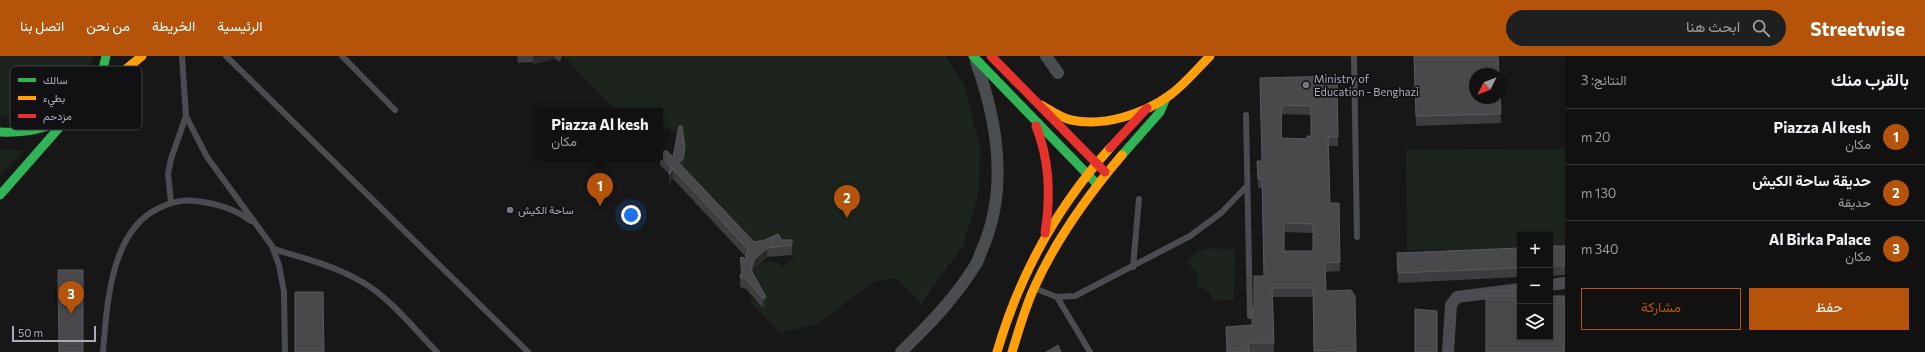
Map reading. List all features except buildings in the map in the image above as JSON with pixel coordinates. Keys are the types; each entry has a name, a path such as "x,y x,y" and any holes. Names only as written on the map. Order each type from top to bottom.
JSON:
{"main road":[{"path":"105,66 106,56"},
{"path":"130,66 142,56"},
{"path":"974,56 1097,184"},
{"path":"991,56 1041,105 1106,174"},
{"path":"1041,105 1070,120 1089,122 1107,120 1147,108 1166,98 1210,56"},
{"path":"1012,352 1034,288 1057,242 1097,184 1154,120 1160,112 1166,98"},
{"path":"997,352 1015,299 1044,239 1088,174 1147,108"},
{"path":"1033,118 1046,153 1050,179 1048,219 1044,239"},
{"path":"0,132 16,133 38,130"},
{"path":"0,195 58,130"}],"street":[{"path":"902,352 930,324 955,294 977,263 991,228 998,188 998,152 987,92 974,56"},
{"path":"1046,56 1058,73"},
{"path":"1553,285 1565,283"},
{"path":"1448,352 1451,305 1457,296 1517,289"}],"lane":[{"path":"171,202 168,174 186,116 182,56"},
{"path":"226,56 528,352"},
{"path":"342,56 395,110"},
{"path":"1354,56 1357,237"},
{"path":"1246,115 1250,316"},
{"path":"186,116 207,157 273,249 279,265 284,292 285,352"},
{"path":"1034,288 1057,297 1075,296 1196,232 1221,213 1247,186"},
{"path":"1133,266 1139,199"},
{"path":"103,352 105,324 113,277 122,248 128,235 152,211 171,202 187,200 210,202 238,211 256,224"},
{"path":"273,249 315,261 364,283 383,297 437,352"},
{"path":"1057,297 1090,352"}],"shaded area":[{"path":"0,56 93,56 90,66 10,66 10,117 0,116"},
{"path":"563,56 945,56 964,85 980,148 979,191 963,246 921,304 896,278 874,282 817,324 780,333 750,302 759,293 756,286 754,273 759,265 763,263 778,262 782,267 794,257 792,253 752,249 679,173 685,157 684,144 674,132 663,126 663,108 613,108"},
{"path":"0,149 24,151 0,175"},
{"path":"1565,149 1565,249 1553,249 1553,232 1517,232 1517,249 1407,250 1406,150"},
{"path":"1209,248 1235,249 1234,300 1214,301 1209,292 1198,286 1197,274 1187,261 1198,251"}],"traffic: fast":[{"path":"103,66 106,56"},
{"path":"973,56 1095,182"},
{"path":"1122,155 1160,112 1166,98"},
{"path":"0,132 19,132 31,130"},
{"path":"0,195 57,130"}],"traffic: slow":[{"path":"130,66 142,56"},
{"path":"1041,105 1059,116 1084,122 1097,122 1123,117 1148,108 1170,95 1210,56"},
{"path":"997,352 1016,296 1042,244 1073,194 1110,148"},
{"path":"1012,352 1031,294 1053,251 1085,201 1122,155"}],"traffic: jam":[{"path":"991,56 1105,172"},
{"path":"1110,148 1147,108"},
{"path":"1036,126 1041,139 1047,165 1048,206 1045,233"}],"place":[{"name":"Ministry of Education - Benghazi","path":"1306,85"},
{"name":"Piazza Al kesh","path":"600,206"},
{"name":"ساحة الكيش","path":"510,210"},
{"name":"حديقة ساحة الكيش","path":"847,218"},
{"name":"Al Birka Palace","path":"71,314"}]}
